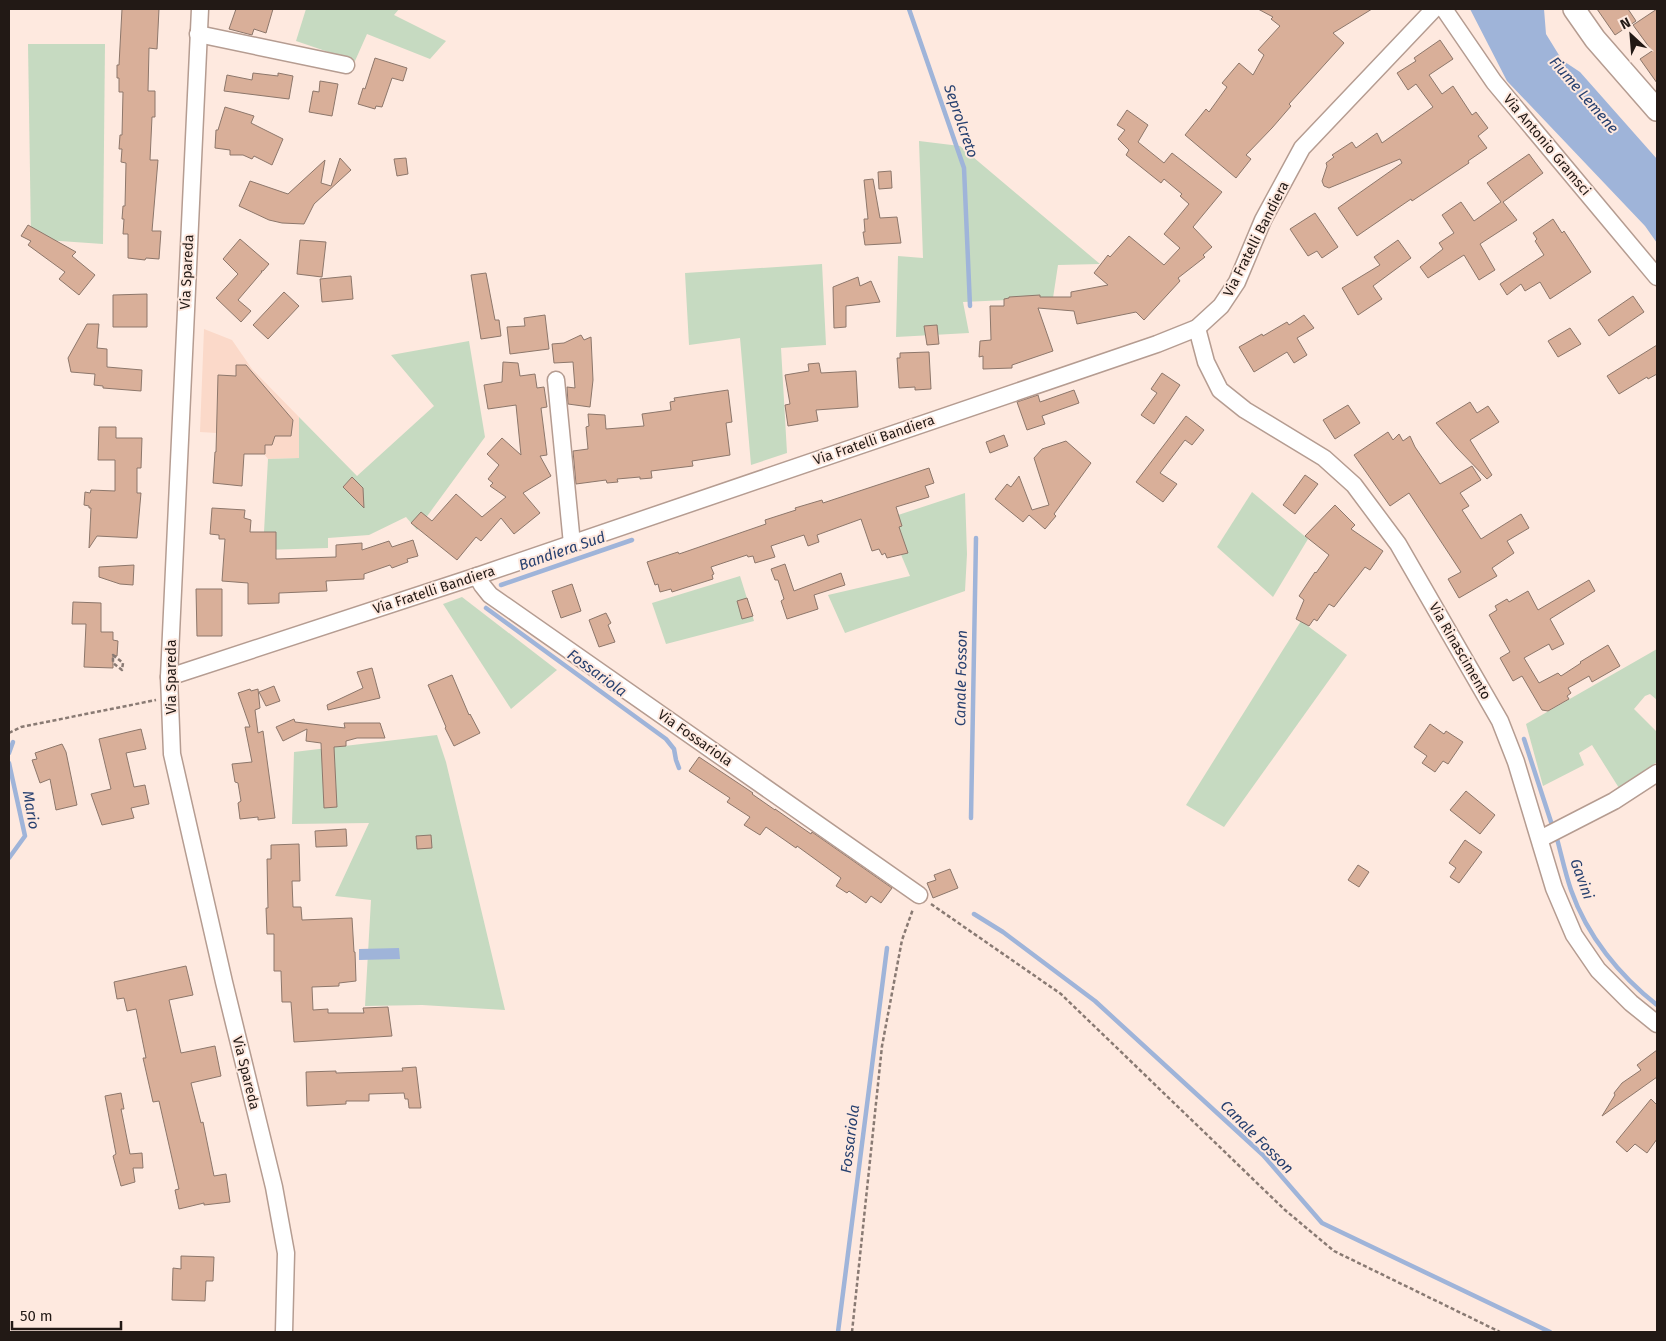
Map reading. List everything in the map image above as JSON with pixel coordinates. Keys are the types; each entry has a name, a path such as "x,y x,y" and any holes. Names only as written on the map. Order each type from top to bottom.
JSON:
{"main road":[{"path":"1574,9 1595,39 1657,110"}],"street":[{"name":"Via Spareda","path":"200,9 169,677 172,754 274,1187 286,1253 284,1332"},
{"name":"Via Fratelli Bandiera","path":"169,677 572,544 1148,347 1197,328 1221,306 1237,282 1263,220 1302,148 1434,9"},
{"name":"Via Antonio Gramsci","path":"1444,9 1494,82 1657,277"},
{"path":"198,34 346,65"},
{"name":"Via Rinascimento","path":"1197,328 1206,362 1220,390 1245,410 1324,458 1354,485 1398,544 1500,721 1516,762 1554,888 1574,935 1598,970 1631,1003 1657,1024"},
{"path":"556,380 572,544"},
{"name":"Via Fossariola","path":"477,576 490,596 919,895"},
{"path":"1540,839 1614,800 1657,773"}],"path":[{"path":"113,655 123,663 122,670 113,663 113,655"},
{"path":"9,733 21,727 170,698"},
{"path":"852,1332 882,1046 902,940 919,895 1002,951 1061,994 1285,1210 1334,1251 1500,1332"}],"shaded area":[{"path":"204,329 232,340 252,369 299,417 299,458 268,459 249,435 200,432"}],"green space":[{"path":"306,9 399,9 394,15 446,41 430,59 367,34 355,61 296,41"},
{"path":"28,44 105,44 103,244 31,239"},
{"path":"919,141 960,146 1100,264 1058,265 1053,298 963,302 969,333 896,337 898,256 923,258"},
{"path":"822,264 826,345 781,348 787,453 751,465 740,338 689,345 685,273"},
{"path":"469,341 485,437 417,530 406,517 369,535 328,538 328,548 263,550 268,459 299,458 299,417 357,476 434,406 391,355"},
{"path":"1252,492 1308,539 1273,597 1217,547"},
{"path":"965,493 967,554 965,591 845,633 828,595 910,576 886,519"},
{"path":"740,576 754,621 666,644 652,603"},
{"path":"462,597 557,670 511,709 443,604"},
{"path":"1301,621 1347,655 1224,827 1186,805"},
{"path":"1657,649 1657,700 1650,694 1645,696 1634,709 1657,732 1657,762 1619,788 1592,745 1579,753 1584,765 1543,786 1526,724"},
{"path":"437,735 446,762 505,1010 422,1005 365,1006 371,900 335,896 369,823 292,824 294,752"}],"water":[{"name":"Fiume Lemene","path":"1470,9 1544,9 1546,34 1562,60 1580,72 1657,159 1657,243 1645,226 1507,81"},
{"path":"399,948 400,959 359,960 359,949"}],"building":[{"path":"122,9 159,9 157,49 149,48 148,91 155,91 155,117 152,117 150,160 158,160 152,231 161,231 159,259 128,258 128,234 123,234 124,219 122,219 123,206 125,206 126,163 121,162 122,149 119,149 120,135 122,135 123,92 119,92 119,78 117,78"},
{"path":"236,9 273,9 266,33 254,29 252,35 229,29"},
{"path":"1258,9 1372,9 1333,33 1344,43 1289,104 1291,106 1272,128 1246,155 1251,159 1236,178 1185,135 1206,109 1209,112 1227,87 1222,83 1239,63 1253,75 1264,55 1258,50 1280,26 1271,19 1273,17"},
{"path":"1597,9 1628,9 1636,21 1615,35"},
{"path":"1657,9 1657,83 1640,59 1652,51 1633,25"},
{"path":"1440,40 1453,59 1429,75 1442,94 1453,86 1472,115 1476,112 1488,128 1478,136 1487,148 1468,161 1469,163 1412,201 1411,199 1357,236 1338,208 1402,163 1400,159 1329,188 1324,186 1322,181 1327,166 1326,163 1334,157 1332,155 1352,142 1356,148 1377,133 1382,143 1433,107 1416,84 1408,90 1397,73 1416,61 1414,58"},
{"path":"375,58 407,68 403,81 392,78 382,107 376,106 375,109 358,104"},
{"path":"253,73 278,76 278,73 293,76 289,99 224,91 227,75 252,80"},
{"path":"320,81 338,84 332,116 309,112 313,91 319,92"},
{"path":"225,107 254,116 251,123 283,139 272,165 254,156 252,159 243,155 230,155 230,150 215,148 216,130 218,130"},
{"path":"1127,110 1148,125 1138,142 1164,163 1172,153 1222,192 1193,227 1212,247 1203,255 1205,257 1178,278 1180,281 1144,320 1136,312 1077,324 1074,311 1038,308 1053,351 1012,365 1012,368 983,369 983,356 979,357 980,341 991,340 990,306 1004,306 1004,299 1009,297 1040,295 1040,297 1071,297 1071,292 1108,285 1094,273 1108,255 1110,257 1129,236 1164,265 1180,248 1164,234 1189,204 1180,196 1182,194 1164,179 1161,183 1126,155 1129,150 1118,139 1125,130 1117,125"},
{"path":"1529,154 1543,173 1503,202 1517,220 1480,244 1495,270 1479,280 1464,255 1428,278 1420,267 1443,249 1439,243 1454,233 1442,215 1461,202 1474,221 1501,202 1487,183"},
{"path":"340,158 351,170 314,204 304,224 282,223 269,220 239,206 250,181 288,194 325,160 321,183 331,186"},
{"path":"406,158 408,174 397,176 394,159"},
{"path":"891,171 892,188 879,189 878,172"},
{"path":"873,179 880,218 897,217 901,243 865,245 864,219 868,219 864,180"},
{"path":"1315,213 1338,247 1322,258 1317,251 1308,256 1290,229"},
{"path":"1553,219 1562,233 1564,231 1591,272 1550,299 1540,282 1525,291 1521,284 1507,295 1500,284 1544,255 1535,241 1537,239 1533,233"},
{"path":"28,225 76,252 72,256 95,275 79,295 59,279 65,272 28,245 31,241 21,236"},
{"path":"240,239 269,264 238,300 251,311 241,322 216,298 238,274 223,259"},
{"path":"300,240 326,242 322,277 297,274"},
{"path":"1398,240 1411,258 1373,286 1382,299 1358,315 1342,288 1380,265 1374,257"},
{"path":"486,273 495,320 499,320 501,336 481,339 471,275"},
{"path":"351,276 353,299 322,302 320,279"},
{"path":"858,277 860,286 871,281 880,302 846,306 846,327 834,328 833,287"},
{"path":"284,292 299,306 268,339 253,325"},
{"path":"147,294 147,327 113,327 113,295"},
{"path":"1633,296 1644,312 1609,336 1598,320"},
{"path":"545,315 549,349 510,354 507,327 525,326 524,318"},
{"path":"1304,315 1314,328 1297,338 1307,355 1294,363 1287,352 1254,372 1239,347 1287,322 1289,325"},
{"path":"87,324 99,324 97,348 107,349 107,367 142,370 141,391 103,388 103,386 94,385 95,374 71,372 68,358"},
{"path":"937,325 939,344 927,345 924,326"},
{"path":"1570,328 1581,344 1558,357 1548,341"},
{"path":"581,335 584,340 591,337 593,380 590,407 568,404 567,387 575,388 573,362 554,363 552,344 564,343"},
{"path":"1657,345 1657,374 1648,379 1647,377 1619,394 1607,376"},
{"path":"929,352 931,389 899,388 897,358 900,358 900,353"},
{"path":"503,362 518,363 520,376 535,374 537,388 544,387 547,407 541,408 547,455 540,456 551,476 523,493 540,513 514,534 501,518 481,541 476,537 457,560 411,523 421,512 432,521 456,494 482,517 506,497 490,486 493,483 488,479 499,465 487,454 502,438 521,455 516,405 488,409 484,385 502,382"},
{"path":"819,363 821,373 856,371 858,407 816,410 818,421 788,426 785,405 790,404 785,375 809,371 808,364"},
{"path":"236,365 246,365 293,420 291,436 275,436 272,445 265,445 265,454 244,454 242,486 213,483 216,452 218,375 236,376"},
{"path":"1162,373 1180,385 1154,424 1141,415 1157,393 1151,389"},
{"path":"728,390 732,422 726,423 730,455 692,461 693,466 651,471 652,478 640,479 640,477 617,479 618,482 607,483 606,480 576,484 573,451 588,449 586,427 589,426 588,414 605,415 606,429 644,426 642,414 671,410 670,402 675,401 674,398"},
{"path":"1074,390 1079,403 1042,416 1045,424 1027,430 1017,402 1038,395 1040,402"},
{"path":"1470,402 1477,413 1488,406 1499,422 1470,440 1492,475 1487,479 1436,423"},
{"path":"1348,405 1360,423 1335,439 1323,420"},
{"path":"1186,416 1204,430 1192,445 1185,440 1160,473 1177,484 1163,502 1136,482"},
{"path":"99,427 116,427 116,438 142,438 141,468 137,468 137,493 141,493 137,538 97,536 89,548 91,508 84,505 85,492 90,493 91,490 115,491 115,460 98,460"},
{"path":"1388,432 1393,440 1399,434 1403,441 1410,436 1415,447 1440,484 1472,466 1481,480 1460,493 1469,506 1462,510 1481,539 1521,514 1529,528 1507,541 1514,553 1492,568 1497,576 1459,598 1448,579 1461,572 1409,493 1390,506 1354,455"},
{"path":"1004,435 1008,446 990,453 986,442"},
{"path":"1066,441 1091,463 1054,514 1056,516 1045,529 1029,515 1023,522 995,499 1007,484 1011,487 1019,476 1032,510 1049,505 1034,458 1042,449"},
{"path":"929,468 934,483 925,486 929,497 896,507 902,526 899,527 908,553 887,558 885,553 882,555 879,549 872,551 861,519 817,535 819,542 808,546 804,535 771,546 775,557 755,563 753,556 748,557 747,555 711,567 714,574 712,575 713,579 672,592 671,589 660,592 658,584 655,585 647,562 678,552 679,554 766,524 765,520 796,510 795,508 822,500 823,503"},
{"path":"1305,475 1318,484 1295,514 1283,505"},
{"path":"352,477 363,488 364,508 343,487"},
{"path":"1335,505 1355,525 1351,529 1383,551 1370,570 1365,567 1334,607 1329,604 1317,621 1314,619 1309,626 1296,619 1304,600 1299,596 1329,555 1305,536"},
{"path":"212,508 245,510 244,518 251,520 250,532 276,532 276,559 336,557 336,545 362,543 362,550 389,541 392,547 413,540 418,556 407,559 408,562 392,568 390,565 364,574 364,579 326,581 327,591 279,593 279,603 248,604 248,583 222,581 225,539 219,539 219,535 210,534"},
{"path":"785,564 794,591 841,573 845,585 814,595 818,609 787,619 781,601 784,599 778,580 775,580 771,569"},
{"path":"134,565 133,585 120,584 99,577 99,567"},
{"path":"1589,580 1595,591 1550,619 1564,644 1552,650 1549,644 1524,658 1539,683 1558,673 1561,676 1608,645 1620,666 1592,682 1589,676 1568,688 1571,693 1567,696 1569,699 1548,711 1542,710 1522,676 1513,681 1500,658 1510,652 1489,615 1497,610 1495,606 1507,599 1509,602 1528,591 1538,610"},
{"path":"572,584 581,611 561,618 552,591"},
{"path":"196,589 222,589 222,636 197,636"},
{"path":"747,598 753,616 742,619 737,601"},
{"path":"73,602 101,603 101,632 113,632 113,640 118,641 117,656 113,655 113,668 84,667 86,624 72,624"},
{"path":"606,613 611,623 608,625 615,642 599,647 589,620"},
{"path":"372,668 380,698 328,710 327,705 363,688 357,672"},
{"path":"452,675 469,715 480,733 454,746 428,685"},
{"path":"274,686 280,701 266,706 259,692"},
{"path":"250,689 251,691 258,689 260,708 255,710 258,733 263,731 275,818 258,820 258,817 240,819 238,803 241,801 232,764 252,762 245,727 250,727 238,693"},
{"path":"294,719 295,722 345,728 344,723 380,723 385,738 357,738 346,741 346,746 334,747 337,807 324,808 321,743 306,741 307,729 283,741 276,727"},
{"path":"1430,724 1444,734 1446,731 1463,742 1448,764 1443,761 1435,772 1422,763 1427,756 1414,747"},
{"path":"141,729 146,749 126,753 134,787 145,785 149,804 131,808 134,818 102,825 91,794 111,789 99,739"},
{"path":"62,744 66,752 77,805 56,810 50,779 40,783 32,760 37,759 35,753"},
{"path":"699,757 892,888 881,903 871,896 866,903 849,891 847,893 836,886 841,878 797,846 796,848 766,827 760,835 744,825 750,817 727,802 730,798 689,771"},
{"path":"1466,791 1495,815 1480,834 1450,810"},
{"path":"346,829 347,846 316,847 315,831"},
{"path":"431,835 432,848 417,849 416,836"},
{"path":"1465,840 1482,852 1459,883 1450,877 1456,868 1449,863"},
{"path":"299,844 300,881 292,881 293,907 301,907 302,920 352,918 355,952 356,981 339,983 339,986 312,987 313,1010 328,1009 328,1013 364,1013 363,1008 388,1007 392,1036 294,1042 291,1002 282,1002 281,971 274,971 274,934 267,934 267,859 271,859 271,845"},
{"path":"1358,865 1369,872 1359,887 1348,880"},
{"path":"950,869 958,888 933,898 927,883 936,880 934,875"},
{"path":"186,966 193,995 169,1000 181,1053 215,1046 221,1076 191,1083 201,1123 203,1122 214,1176 226,1174 230,1202 204,1205 204,1203 179,1209 175,1190 179,1189 159,1101 153,1102 143,1058 146,1058 136,1009 127,1011 124,998 117,999 114,982"},
{"path":"1657,1050 1657,1077 1602,1116 1615,1095 1614,1093 1622,1083 1641,1070 1637,1065"},
{"path":"416,1067 421,1108 409,1108 408,1099 405,1099 404,1093 369,1094 369,1101 346,1101 346,1104 307,1106 306,1072 403,1071 402,1068"},
{"path":"121,1093 124,1109 121,1109 130,1154 142,1153 143,1168 133,1168 135,1182 121,1186 113,1156 116,1154 105,1096"},
{"path":"1651,1099 1657,1105 1657,1139 1647,1153 1635,1144 1627,1152 1616,1142"},
{"path":"181,1256 214,1257 213,1281 206,1281 205,1301 172,1300 173,1268 181,1269"}],"waterway":[{"name":"Seprolcreto","path":"909,9 964,168 970,306"},
{"name":"Canale Fosson","path":"971,818 976,538"},
{"name":"Bandiera Sud","path":"501,585 632,540"},
{"name":"Fossariola","path":"486,608 666,739 674,749 679,768"},
{"name":"Gavini","path":"1524,739 1553,828"},
{"name":"Mario","path":"9,753 13,742"},
{"name":"Mario","path":"9,763 25,836 9,858"},
{"name":"Gavini","path":"1556,835 1571,890 1595,939 1630,981 1657,1005"},
{"name":"Canale Fosson","path":"974,914 1003,932 1095,1001 1263,1155 1322,1223 1550,1332"},
{"name":"Fossariola","path":"838,1332 887,948"}]}
